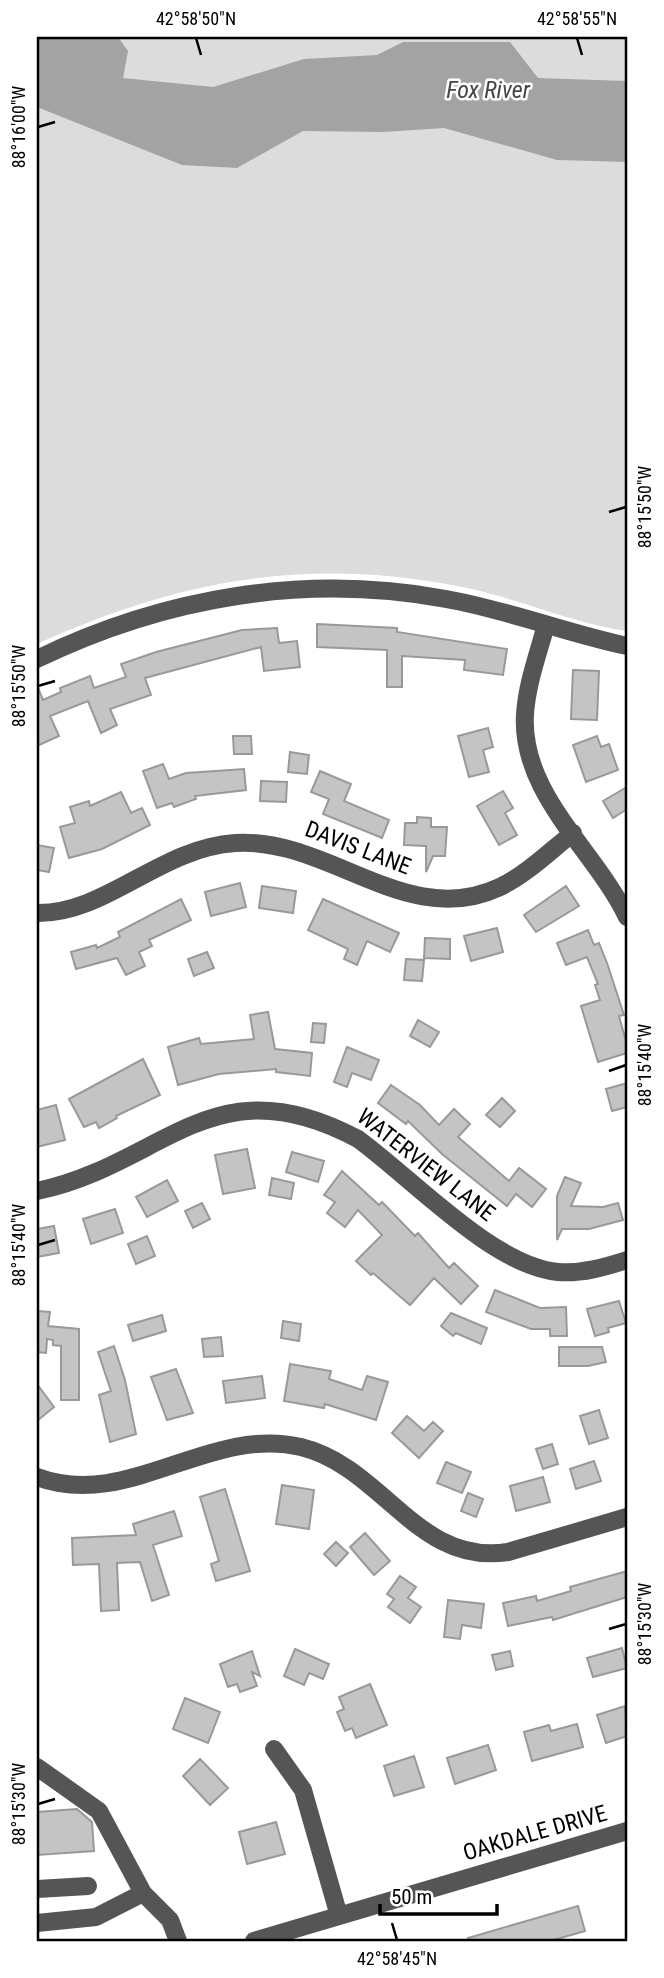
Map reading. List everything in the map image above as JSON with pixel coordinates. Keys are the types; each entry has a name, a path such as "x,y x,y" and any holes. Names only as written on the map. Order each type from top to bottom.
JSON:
{"street":[{"path":"37,659 121,623 176,607 237,595 292,589 402,592 449,599 627,646"},
{"path":"546,625 528,689 526,739 536,775 547,798 603,874 627,917"},
{"name":"DAVIS LANE","path":"37,913 82,906 175,857 235,843 279,845 308,853 399,892 454,899 474,896 509,882 573,833"},
{"name":"WATERVIEW LANE","path":"37,1191 91,1175 177,1130 209,1118 250,1111 290,1113 336,1127 358,1139 491,1246 526,1266 561,1273 582,1272 627,1260"},
{"path":"37,1477 66,1486 112,1485 224,1450 277,1444 300,1447 350,1468 429,1535 463,1551 487,1555 508,1552 627,1517"},
{"path":"274,1749 303,1790 339,1916"},
{"path":"37,1767 99,1811 143,1893 170,1920 178,1941"},
{"name":"OAKDALE DRIVE","path":"259,1941 627,1831"},
{"path":"37,1889 88,1886"},
{"path":"37,1923 96,1917 143,1893"}],"shaded area":[{"path":"37,37 627,37 627,631 585,622 462,587 405,578 350,574 297,575 245,580 193,590 90,622 37,644"}],"water":[{"name":"Fox River","path":"37,37 118,37 128,51 123,78 213,87 304,59 377,55 403,42 510,42 538,78 627,81 627,162 557,160 444,128 383,132 303,131 237,168 182,165 37,107"}],"building":[{"path":"317,624 397,628 397,632 507,649 503,675 464,670 465,660 402,656 402,687 387,687 387,650 317,647"},
{"path":"277,628 279,643 297,641 300,667 264,671 261,647 145,678 151,695 110,709 117,725 101,733 88,701 50,716 59,736 37,746 37,685 43,700 61,692 60,688 90,676 94,688 126,677 121,664 156,652 242,630"},
{"path":"573,670 599,671 597,720 571,719"},
{"path":"488,728 493,747 483,750 489,772 469,777 458,736"},
{"path":"233,736 251,736 252,754 234,754"},
{"path":"597,736 601,747 609,744 618,770 586,782 573,745"},
{"path":"290,752 309,755 307,774 288,772"},
{"path":"163,764 169,779 186,773 244,769 246,790 195,796 196,799 174,807 172,803 157,808 143,771"},
{"path":"320,771 351,784 344,801 389,820 382,838 323,814 329,799 311,792"},
{"path":"261,781 287,782 286,802 260,801"},
{"path":"627,787 627,809 613,818 603,801"},
{"path":"503,791 513,808 505,813 517,835 499,845 477,806"},
{"path":"121,792 131,813 142,808 150,825 102,849 69,858 60,827 75,823 70,807 89,801 90,806"},
{"path":"417,817 431,818 431,827 447,827 445,856 433,856 426,872 426,846 404,845 405,823 417,823"},
{"path":"37,845 54,848 49,872 37,870"},
{"path":"240,883 246,907 211,916 205,892"},
{"path":"262,886 296,891 293,913 259,908"},
{"path":"566,886 579,906 536,932 524,915"},
{"path":"181,899 191,920 149,940 152,946 139,952 145,966 126,975 117,958 76,969 71,952 96,945 97,948 120,937 118,932"},
{"path":"323,899 399,933 390,952 367,941 357,965 344,959 348,949 308,930"},
{"path":"497,928 503,952 471,961 464,936"},
{"path":"588,930 594,945 599,943 607,963 624,1015 619,1016 627,1045 627,1053 598,1062 581,1006 600,1000 595,985 598,984 587,957 566,965 557,943"},
{"path":"425,938 450,939 450,959 424,958"},
{"path":"207,952 214,968 194,976 188,959"},
{"path":"406,959 424,960 422,981 404,980"},
{"path":"268,1012 275,1049 312,1053 310,1076 276,1072 276,1069 219,1074 178,1085 168,1047 199,1038 201,1044 254,1039 250,1015"},
{"path":"418,1020 439,1032 430,1047 410,1036"},
{"path":"313,1023 326,1024 324,1043 311,1042"},
{"path":"347,1047 379,1060 371,1080 352,1073 347,1087 334,1082"},
{"path":"143,1059 160,1095 116,1116 117,1118 99,1128 96,1122 84,1127 69,1099"},
{"path":"627,1083 627,1107 612,1111 606,1089"},
{"path":"391,1085 420,1105 439,1125 454,1109 470,1124 458,1137 509,1181 519,1168 546,1189 532,1207 516,1194 507,1206 442,1154 408,1121 406,1124 378,1103"},
{"path":"502,1098 515,1111 500,1127 486,1115"},
{"path":"56,1105 65,1140 37,1147 37,1110"},
{"path":"247,1149 255,1188 223,1194 215,1155"},
{"path":"292,1152 324,1161 318,1182 286,1172"},
{"path":"342,1171 379,1205 382,1202 415,1236 418,1233 449,1268 454,1263 478,1286 461,1304 434,1278 410,1305 356,1261 382,1235 358,1210 345,1227 327,1213 335,1202 324,1195"},
{"path":"565,1177 581,1183 571,1206 603,1207 618,1203 623,1220 589,1229 562,1229 557,1240 557,1196"},
{"path":"272,1178 294,1183 291,1199 269,1195"},
{"path":"167,1180 178,1201 147,1217 136,1197"},
{"path":"202,1203 210,1219 193,1228 185,1211"},
{"path":"115,1209 123,1233 91,1244 83,1219"},
{"path":"54,1226 59,1253 37,1257 37,1229"},
{"path":"147,1236 155,1256 136,1264 128,1244"},
{"path":"495,1290 540,1308 566,1307 567,1336 550,1336 550,1329 531,1329 486,1312"},
{"path":"619,1301 626,1323 608,1328 609,1332 595,1336 587,1309"},
{"path":"37,1311 50,1312 48,1326 79,1329 79,1400 61,1400 61,1346 53,1345 53,1340 47,1339 46,1353 37,1352"},
{"path":"451,1313 487,1328 481,1344 456,1333 453,1336 441,1326"},
{"path":"162,1315 166,1331 133,1341 128,1325"},
{"path":"283,1321 301,1324 299,1341 281,1338"},
{"path":"221,1337 223,1356 204,1357 202,1339"},
{"path":"114,1346 125,1380 136,1434 110,1442 99,1395 111,1391 98,1352"},
{"path":"559,1347 602,1347 606,1362 588,1366 559,1366"},
{"path":"290,1364 331,1371 329,1379 362,1390 367,1376 388,1382 376,1420 325,1404 324,1408 284,1401"},
{"path":"176,1369 193,1413 167,1420 151,1377"},
{"path":"262,1376 265,1398 226,1403 223,1381"},
{"path":"37,1384 54,1407 37,1421"},
{"path":"599,1410 608,1438 589,1444 580,1416"},
{"path":"407,1416 424,1431 433,1422 443,1431 419,1458 392,1433"},
{"path":"552,1444 558,1464 543,1469 536,1449"},
{"path":"594,1461 601,1481 576,1489 570,1469"},
{"path":"446,1462 471,1472 462,1493 437,1483"},
{"path":"543,1477 550,1502 516,1511 510,1486"},
{"path":"282,1485 314,1490 309,1529 276,1524"},
{"path":"225,1489 250,1571 216,1581 211,1564 219,1561 200,1497"},
{"path":"468,1493 483,1499 476,1517 461,1511"},
{"path":"174,1511 182,1536 153,1545 169,1595 152,1601 140,1562 117,1563 119,1610 101,1611 99,1564 73,1565 72,1538 136,1535 133,1524"},
{"path":"365,1533 390,1561 374,1575 350,1547"},
{"path":"336,1542 348,1553 336,1566 324,1554"},
{"path":"627,1571 627,1597 553,1620 552,1617 508,1626 503,1603 536,1596 537,1601 571,1591 570,1587"},
{"path":"400,1576 416,1587 408,1598 421,1607 410,1623 388,1607 394,1599 387,1594"},
{"path":"448,1600 484,1604 481,1628 462,1625 460,1639 444,1637"},
{"path":"622,1648 627,1668 593,1677 587,1658"},
{"path":"295,1649 329,1664 323,1679 309,1673 304,1685 284,1676"},
{"path":"252,1651 260,1676 252,1672 257,1686 240,1692 237,1684 228,1687 220,1664"},
{"path":"510,1651 513,1666 496,1670 492,1655"},
{"path":"370,1684 387,1725 356,1738 352,1728 345,1731 337,1712 344,1709 339,1697"},
{"path":"185,1698 220,1712 208,1743 173,1729"},
{"path":"625,1706 627,1736 606,1743 597,1715"},
{"path":"577,1724 583,1747 532,1761 524,1732 549,1725 551,1731"},
{"path":"488,1745 496,1770 455,1784 447,1758"},
{"path":"414,1756 424,1787 394,1796 384,1766"},
{"path":"200,1759 228,1788 210,1805 183,1776"},
{"path":"77,1809 92,1822 94,1851 37,1855 37,1812"},
{"path":"276,1822 285,1854 247,1864 239,1832"},
{"path":"578,1906 585,1931 550,1941 468,1941 468,1938"}]}
